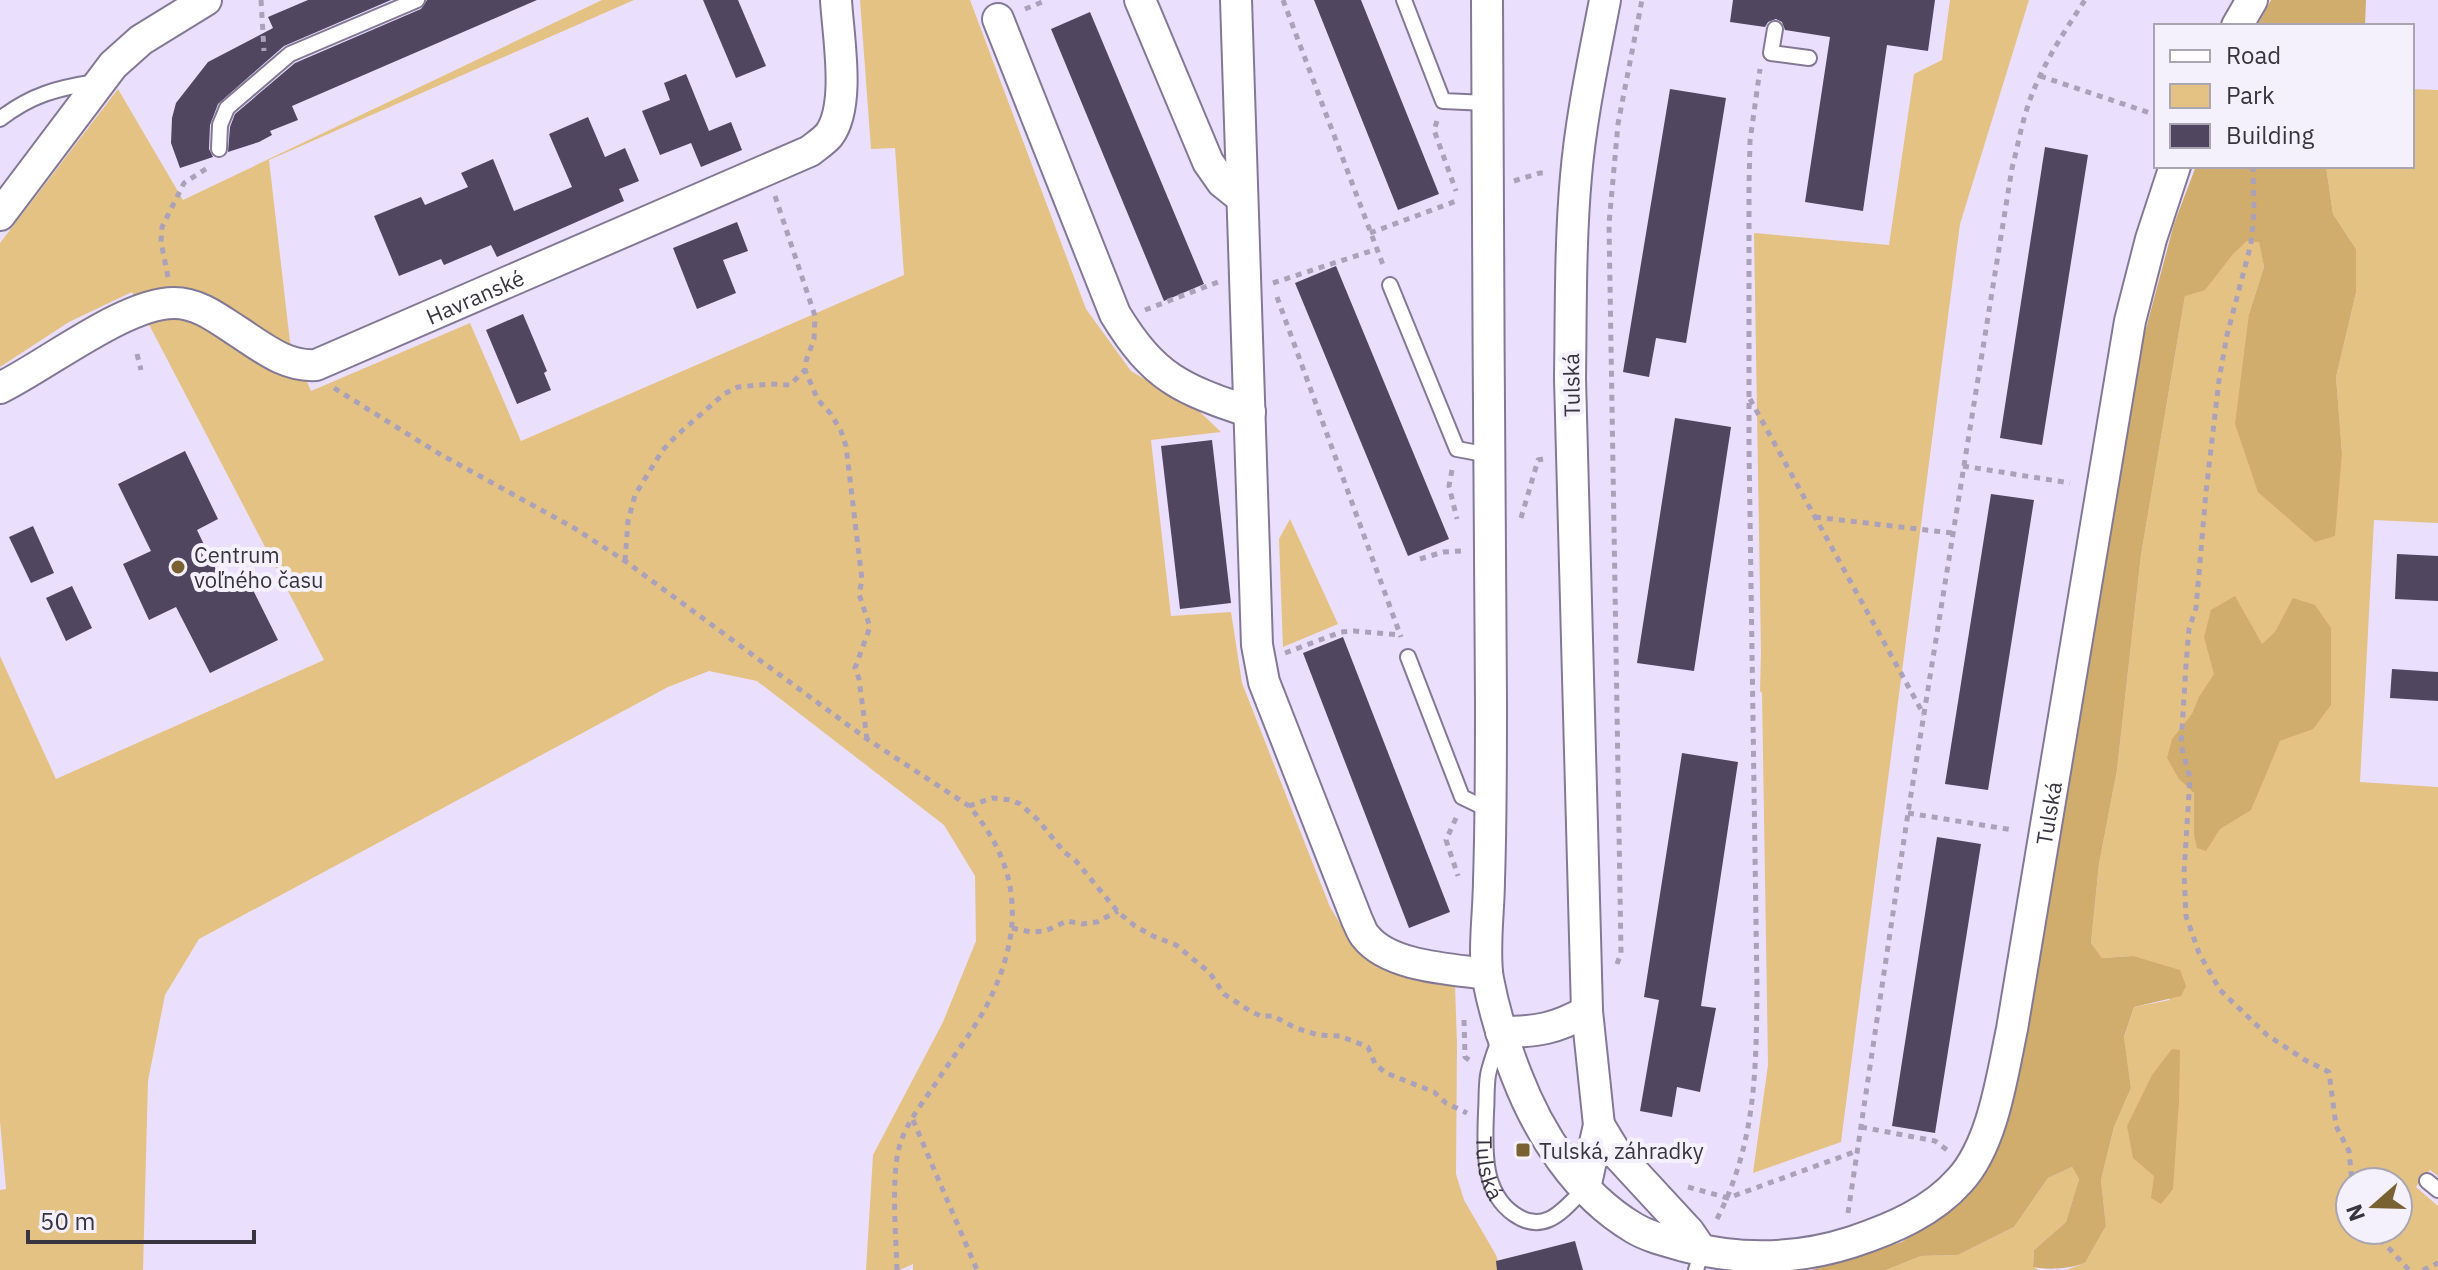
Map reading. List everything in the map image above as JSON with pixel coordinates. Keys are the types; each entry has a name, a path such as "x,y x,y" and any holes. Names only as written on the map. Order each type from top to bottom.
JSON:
{"street":[{"path":"0,215 113,65 141,40 206,0"},
{"name":"Havranské","path":"300,366 333,359 810,151 828,136 838,117 842,94 836,0"},
{"path":"1140,0 1208,162 1222,182 1242,198"},
{"path":"1236,0 1242,198 1262,276 1250,412 1257,645 1261,672 1366,937 1379,948 1400,958 1487,974"},
{"name":"Tulská","path":"1487,0 1489,455 1478,541 1491,811 1487,974 1501,1032 1529,1106 1547,1139 1585,1188 1610,1211 1636,1229 1664,1240 1699,1260 1810,1253 1876,1234 1939,1200 1963,1178 1981,1148 1997,1100 2012,1029 2130,321 2151,239 2174,168"},
{"name":"Tulská","path":"1585,1188 1599,1125 1587,1011 1570,379 1571,279 1576,175 1605,0"},
{"path":"2238,24 2252,0"},
{"path":"996,15 1115,314 1129,337 1148,360 1170,379 1197,394 1250,412"},
{"path":"0,388 142,307 171,303 203,309 283,361 300,366"},
{"path":"1501,1032 1533,1032 1564,1024 1587,1011"},
{"name":"Tulská","path":"1599,1125 1616,1153 1689,1232 1699,1260"}],"lane":[{"path":"219,149 220,125 227,108 290,54 417,0"},
{"path":"1404,0 1443,101 1487,103"},
{"path":"1775,29 1771,53 1809,58"},
{"path":"0,119 37,95 59,87 100,82"},
{"path":"1390,285 1457,449 1489,455"},
{"path":"1408,657 1462,797 1491,811"},
{"name":"Tulská","path":"1501,1032 1488,1074 1485,1160 1497,1197 1510,1212 1526,1222 1542,1222 1557,1216 1585,1188"}],"path":[{"path":"261,0 262,42 268,73"},
{"path":"1283,0 1390,285"},
{"path":"1616,966 1621,953 1609,224 1618,124 1642,0"},
{"path":"1844,1244 1908,813 2012,168 2026,111 2040,76 2085,0"},
{"path":"1699,1260 1742,1160 1752,1116 1756,1064 1749,398 1750,141 1762,62 1771,53"},
{"path":"2040,76 2154,114"},
{"path":"1443,101 1434,130 1459,200"},
{"path":"171,303 161,242 162,227 184,183 211,165 219,149"},
{"path":"2253,168 2251,244 2227,335 2219,380 2196,608 2189,629 2181,745 2190,778 2184,873 2186,916 2199,953 2220,990 2267,1035 2329,1072 2336,1126 2349,1151 2350,1166"},
{"path":"625,561 628,521 635,495 662,451 676,436 724,394 738,387 790,385 805,370 814,339 815,316 772,188"},
{"path":"1141,312 1262,276 1377,249"},
{"path":"1262,276 1408,657"},
{"path":"137,354 141,370"},
{"path":"300,366 438,453 574,528 625,561 867,739 969,806 982,821 1003,856 1012,888 1012,928 1005,961 987,1004 913,1118 899,1148 896,1179 897,1270"},
{"path":"805,370 818,400 831,414 846,446 862,580 859,594 870,627 855,668 867,739"},
{"path":"1749,398 1924,715"},
{"path":"1420,559 1517,531 1538,460 1556,459 1556,445 1572,444"},
{"path":"1963,466 2070,483"},
{"path":"1814,516 1952,533"},
{"path":"1277,656 1341,632 1400,635"},
{"path":"969,806 992,798 1020,804 1075,860 1118,911 1135,926 1176,945 1210,973 1224,994 1261,1016 1273,1016 1296,1028 1318,1035 1340,1036 1368,1047 1375,1064 1386,1073 1434,1092 1446,1103 1486,1123"},
{"path":"1908,813 2013,830"},
{"path":"1012,928 1045,931 1067,921 1082,924 1097,922 1118,911"},
{"path":"913,1118 977,1270"},
{"path":"1861,1127 1935,1141 1948,1150 1981,1148"},
{"path":"1676,1183 1728,1198 1857,1151"},
{"path":"2387,1246 2409,1270"},
{"path":"2423,1270 2438,1263"}],"green space":[{"path":"602,0 634,0 269,160 290,342 311,391 470,323 521,441 904,275 895,148 871,149 860,0 970,0 1086,309 1131,371 1201,413 1221,432 1151,440 1171,616 1231,612 1242,683 1330,907 1353,945 1395,972 1455,985 1456,1174 1464,1200 1496,1255 1501,1270 913,1270 913,1264 900,1270 866,1270 873,1155 943,1022 976,941 975,876 944,825 757,681 709,671 668,687 199,939 165,995 148,1081 143,1270 0,1270 0,1190 6,1189 0,1121 0,656 56,779 324,660 132,292 69,322 0,367 0,243 118,89 183,200"},
{"path":"1950,0 2029,0 1960,224 1841,1142 1753,1173 1768,1065 1754,233 1889,245 1914,74 1942,60"},
{"path":"2414,89 2438,90 2438,523 2374,520 2360,782 2438,787 2438,1176 2430,1170 2416,1187 2438,1206 2438,1270 2066,1270 2085,1263 2106,1226 2101,1180 2114,1127 2131,1088 2124,1038 2134,1007 2170,1000 2133,956 2102,958 2091,943 2099,864 2117,770 2141,555 2185,296 2247,241 2259,241 2264,267 2249,314 2342,453 2336,377 2356,293 2356,249 2333,214 2326,168 2414,168"},
{"path":"1290,519 1338,624 1283,647 1279,539"},
{"path":"2072,1167 2079,1179 2066,1222 2034,1250 2033,1266 2038,1270 1886,1270 1921,1256 1958,1255 2014,1227 2048,1178"}],"shaded area":[{"path":"2271,0 2366,0 2365,24 2258,24"},
{"path":"2195,168 2326,168 2333,214 2356,249 2356,293 2336,377 2342,453 2335,536 2315,542 2258,492 2235,424 2249,314 2264,267 2259,242 2247,241 2205,290 2185,296 2141,555 2117,770 2099,864 2091,943 2102,958 2133,956 2180,970 2186,986 2181,996 2134,1007 2124,1037 2131,1088 2114,1127 2101,1180 2106,1226 2085,1263 2059,1268 2033,1267 2034,1250 2066,1222 2079,1179 2072,1167 2048,1178 2014,1227 1958,1255 1921,1256 1886,1270 1811,1270 1902,1242 1960,1203 1994,1147 2140,351 2174,224"},
{"path":"2235,596 2262,644 2275,632 2293,598 2315,605 2331,628 2331,705 2313,729 2280,741 2251,810 2220,829 2206,851 2197,848 2194,835 2194,793 2179,779 2167,758 2172,739 2192,714 2214,674 2204,637 2211,610"},
{"path":"2172,1049 2180,1050 2173,1189 2161,1204 2151,1198 2154,1176 2133,1158 2127,1126 2152,1075"}],"building":[{"path":"308,0 391,0 284,46 218,104 210,125 209,149 213,157 180,168 171,143 176,103 208,62 273,28 268,17"},
{"path":"427,0 537,0 292,106 298,120 270,131 272,135 259,142 228,152 230,127 235,114 295,63 421,9"},
{"path":"703,0 738,0 766,66 736,78"},
{"path":"1314,0 1361,0 1439,194 1398,210"},
{"path":"1733,0 1935,0 1928,51 1887,45 1863,211 1805,202 1830,37 1785,30 1782,22 1776,19 1765,27 1730,22"},
{"path":"1090,12 1204,284 1164,301 1051,29"},
{"path":"686,74 709,131 731,122 742,150 701,167 691,143 660,155 642,111 670,100 664,83"},
{"path":"1670,89 1726,98 1686,343 1656,338 1649,377 1623,372"},
{"path":"588,117 605,157 625,148 639,181 619,189 624,201 497,257 491,245 444,265 441,259 399,276 374,216 421,197 425,205 468,187 461,173 493,159 514,211 572,187 549,134"},
{"path":"2045,147 2088,155 2042,445 2000,438"},
{"path":"737,222 748,251 723,260 736,293 697,309 673,248"},
{"path":"1336,266 1449,539 1408,556 1295,283"},
{"path":"523,314 547,371 544,373 551,390 517,404 486,330"},
{"path":"1675,418 1731,427 1694,671 1637,663"},
{"path":"1212,440 1231,603 1180,609 1161,446"},
{"path":"185,451 218,519 197,530 222,582 244,572 278,640 210,673 176,607 149,620 123,564 151,551 118,484"},
{"path":"1991,494 2034,500 1988,790 1945,784"},
{"path":"33,526 54,573 31,583 9,537"},
{"path":"2397,554 2438,556 2438,601 2395,599"},
{"path":"72,586 92,628 66,641 46,598"},
{"path":"1343,637 1450,912 1409,928 1303,653"},
{"path":"2392,669 2438,672 2438,701 2390,698"},
{"path":"1682,753 1738,762 1701,1006 1716,1008 1700,1092 1677,1087 1672,1117 1640,1111 1659,1000 1644,997"},
{"path":"1937,837 1981,844 1935,1133 1892,1126"},
{"path":"1575,1241 1583,1270 1497,1270 1496,1261"}],"place":[{"name":"Centrum voľného času","path":"178,567"},
{"name":"Tulská, záhradky","path":"1523,1150"}]}
